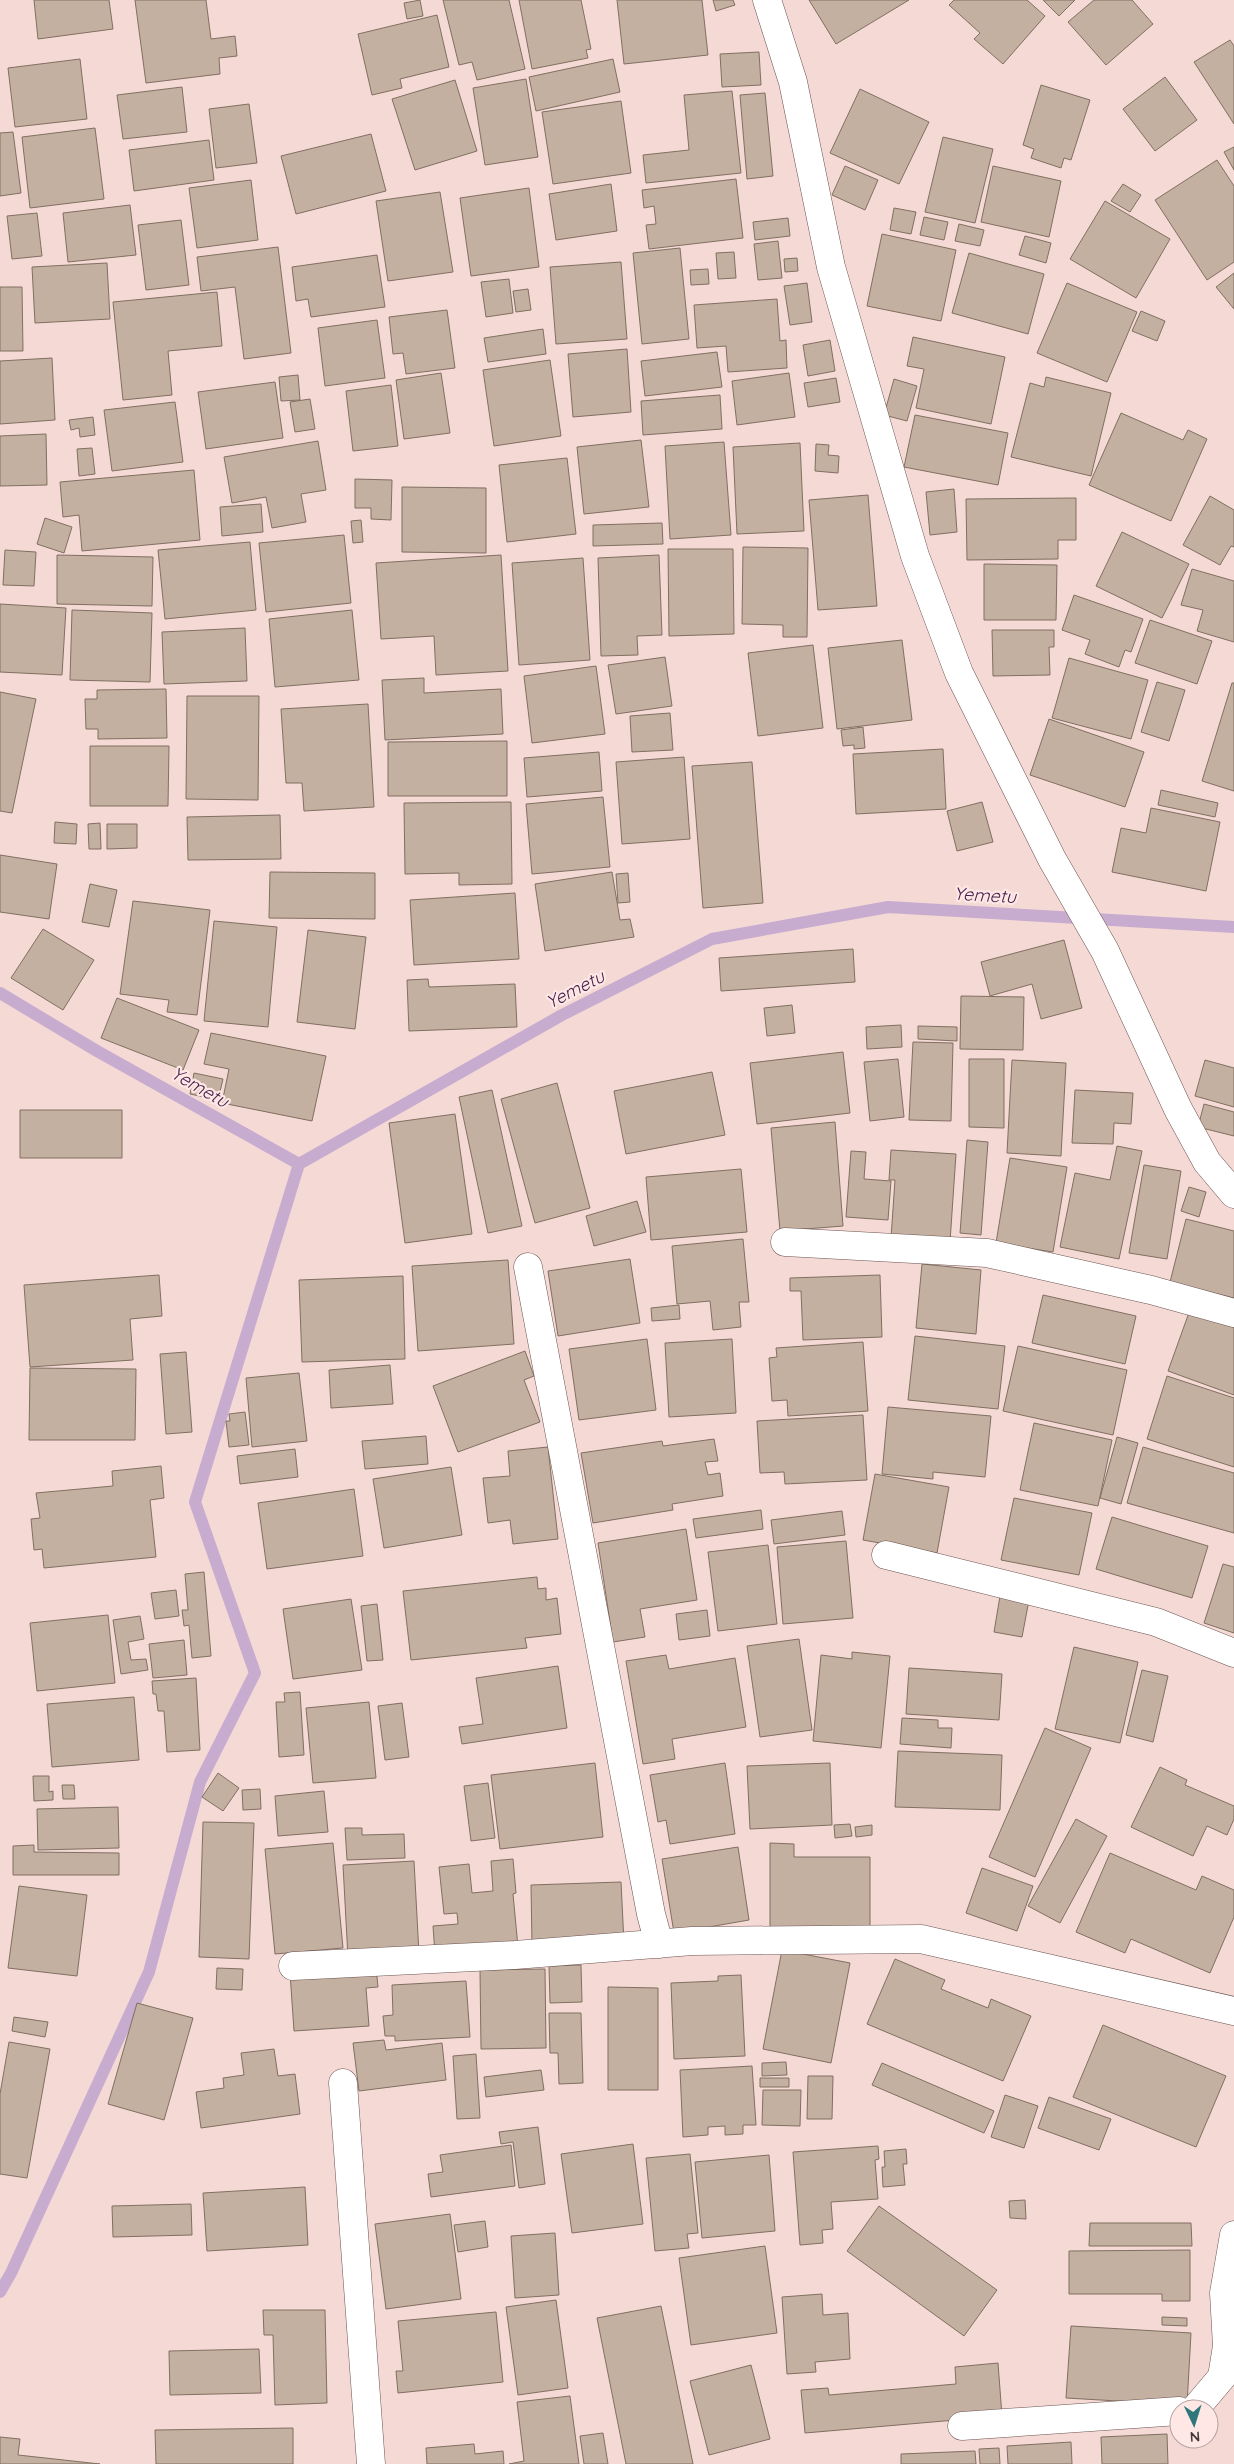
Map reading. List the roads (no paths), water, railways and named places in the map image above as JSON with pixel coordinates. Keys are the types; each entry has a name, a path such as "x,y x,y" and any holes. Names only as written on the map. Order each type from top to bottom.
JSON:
{"street":[{"path":"767,0 793,82 831,267 915,556 959,673 1052,859 1105,951 1178,1110 1207,1162 1234,1194"},
{"path":"785,1242 988,1253 1151,1290 1234,1313"},
{"path":"528,1267 651,1914 659,1944"},
{"path":"886,1555 1156,1622 1234,1653"},
{"path":"293,1966 515,1955 659,1944 921,1939 1234,2011"},
{"path":"343,2083 371,2464"},
{"path":"1204,2399 1222,2377 1227,2346 1224,2293 1234,2235"},
{"path":"962,2426 1169,2412"}],"waterway":[{"name":"Yemetu","path":"0,993 97,1051 299,1164 562,1015 712,939 888,907 1234,927"},
{"path":"0,2292 11,2273 149,1972 200,1782 255,1673 195,1502 299,1164"}]}
